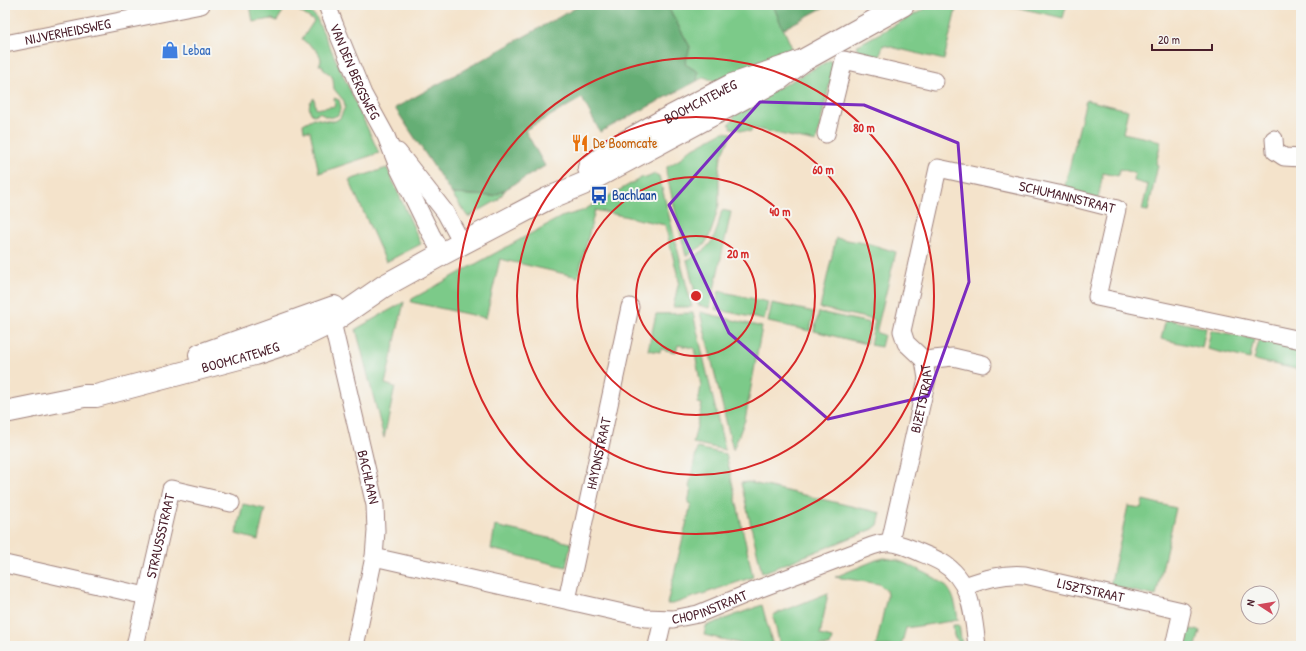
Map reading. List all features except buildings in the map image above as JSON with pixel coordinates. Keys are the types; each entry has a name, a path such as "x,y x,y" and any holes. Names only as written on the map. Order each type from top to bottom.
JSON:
{"street":[{"name":"NIJVERHEIDSWEG","path":"5,44 133,12 201,5"},
{"name":"VAN DEN BERGSWEG","path":"327,5 334,26 363,94 386,136 399,169 442,254"},
{"name":"BOOMCATEWEG","path":"5,412 84,396 96,396 254,354 293,340 330,316 462,243 547,199 584,184 779,79 802,60 839,52 903,5"},
{"path":"826,134 839,52 935,81"},
{"name":"VAN DEN BERGSWEG","path":"386,136 445,212 462,243"},
{"path":"1274,139 1275,151 1284,157 1301,158"},
{"name":"SCHUMANNSTRAAT","path":"933,193 938,168 1058,194 1117,209 1097,297 1301,340"},
{"name":"BIZETSTRAAT","path":"890,542 927,379 924,360 906,343 902,331 933,193"},
{"name":"HAYDNSTRAAT","path":"567,600 630,307"},
{"name":"BACHLAAN","path":"330,316 375,505 376,531 374,557 355,646"},
{"path":"924,360 953,357 983,364"},
{"name":"STRAUSSSTRAAT","path":"135,646 172,489 231,503"},
{"name":"CHOPINSTRAAT","path":"374,557 645,618 663,620 682,619 698,614 881,542 890,542 905,546 941,562 951,569 965,586 971,602 977,646"},
{"name":"STRAUSSSTRAAT","path":"6,568 146,596"},
{"name":"LISZTSTRAAT","path":"965,586 990,578 1014,574 1182,611 1174,646"},
{"path":"657,646 663,620"}],"highlighted area":[{"path":"760,102 864,105 958,143 969,282 928,396 828,419 729,333 669,205"}],"green space":[{"path":"250,5 287,5 277,21 272,19 253,22"},
{"path":"290,5 301,5 316,17 379,153 319,173 310,131 304,131 303,124 314,118 335,121 340,118 345,107 344,101 334,89 331,75 324,70 322,65 319,65 321,61 319,54 302,39 314,21"},
{"path":"581,5 667,5 690,47 685,64 698,72 697,81 600,132 582,98 525,130 545,166 494,196 452,194 395,108"},
{"path":"667,5 773,5 792,48 767,62 716,82 704,77 697,81 698,72 685,64 690,47"},
{"path":"773,5 828,5 783,29"},
{"path":"932,5 957,5 944,60 883,45 879,60 862,56 856,46"},
{"path":"1007,5 1066,5 1066,7 1063,18"},
{"path":"830,60 834,65 816,142 752,128 751,132 731,128 729,123 733,120 736,111"},
{"path":"314,98 316,109 335,106 334,98 339,100 341,107 338,115 328,117 324,116 320,112 313,115 309,107"},
{"path":"1086,100 1128,110 1123,133 1161,141 1156,164 1158,165 1148,211 1142,210 1148,185 1134,181 1135,173 1120,169 1118,176 1103,173 1098,199 1065,189"},
{"path":"723,132 732,133 721,157 719,171 719,204 713,226 704,245 686,256 666,172 667,167 682,158 686,152"},
{"path":"387,168 421,244 386,262 349,180"},
{"path":"655,174 659,176 692,307 673,307 679,281 665,225 595,210 578,277 500,259 486,318 411,302 412,299 561,217 582,211 643,177 646,178"},
{"path":"506,189 498,200 468,217 452,194 494,196"},
{"path":"722,210 731,212 710,308 698,305 687,260 702,252 713,240"},
{"path":"836,238 870,244 896,252 877,329 877,333 884,335 881,347 870,345 875,320 820,308"},
{"path":"719,291 768,302 764,320 715,309"},
{"path":"404,302 385,384 395,387 384,438 356,329"},
{"path":"772,303 814,312 810,331 768,322"},
{"path":"700,312 762,327 745,420 733,450"},
{"path":"819,312 870,323 866,344 814,331"},
{"path":"693,313 725,450 693,443 702,404 698,403 701,386 694,348 678,345 676,352 661,349 660,352 648,350 656,314"},
{"path":"1166,319 1206,328 1202,348 1161,339"},
{"path":"1211,330 1254,339 1250,359 1207,349"},
{"path":"1259,341 1301,350 1301,370 1254,360"},
{"path":"697,448 726,454 753,577 673,604 667,604 691,504 688,503 691,488 689,487"},
{"path":"748,482 881,513 878,525 873,529 762,573 741,483"},
{"path":"1143,500 1176,508 1156,596 1110,586 1128,506 1141,508"},
{"path":"243,504 265,509 258,540 236,534"},
{"path":"495,526 571,543 566,567 491,549"},
{"path":"884,558 893,559 906,564 943,583 948,588 954,601 958,620 906,628 901,646 876,646 887,596 886,590 879,584 835,577"},
{"path":"828,593 820,635 832,638 830,646 780,646 773,615"},
{"path":"762,605 773,646 751,646 704,635 706,626"},
{"path":"953,625 959,625 962,646 959,646 958,641 954,636"},
{"path":"1186,628 1200,631 1196,646 1182,646"}],"place":[{"name":"Lebaa","path":"170,50"},
{"name":"De Boomcate","path":"580,143"},
{"name":"Bachlaan","path":"599,195"}]}
